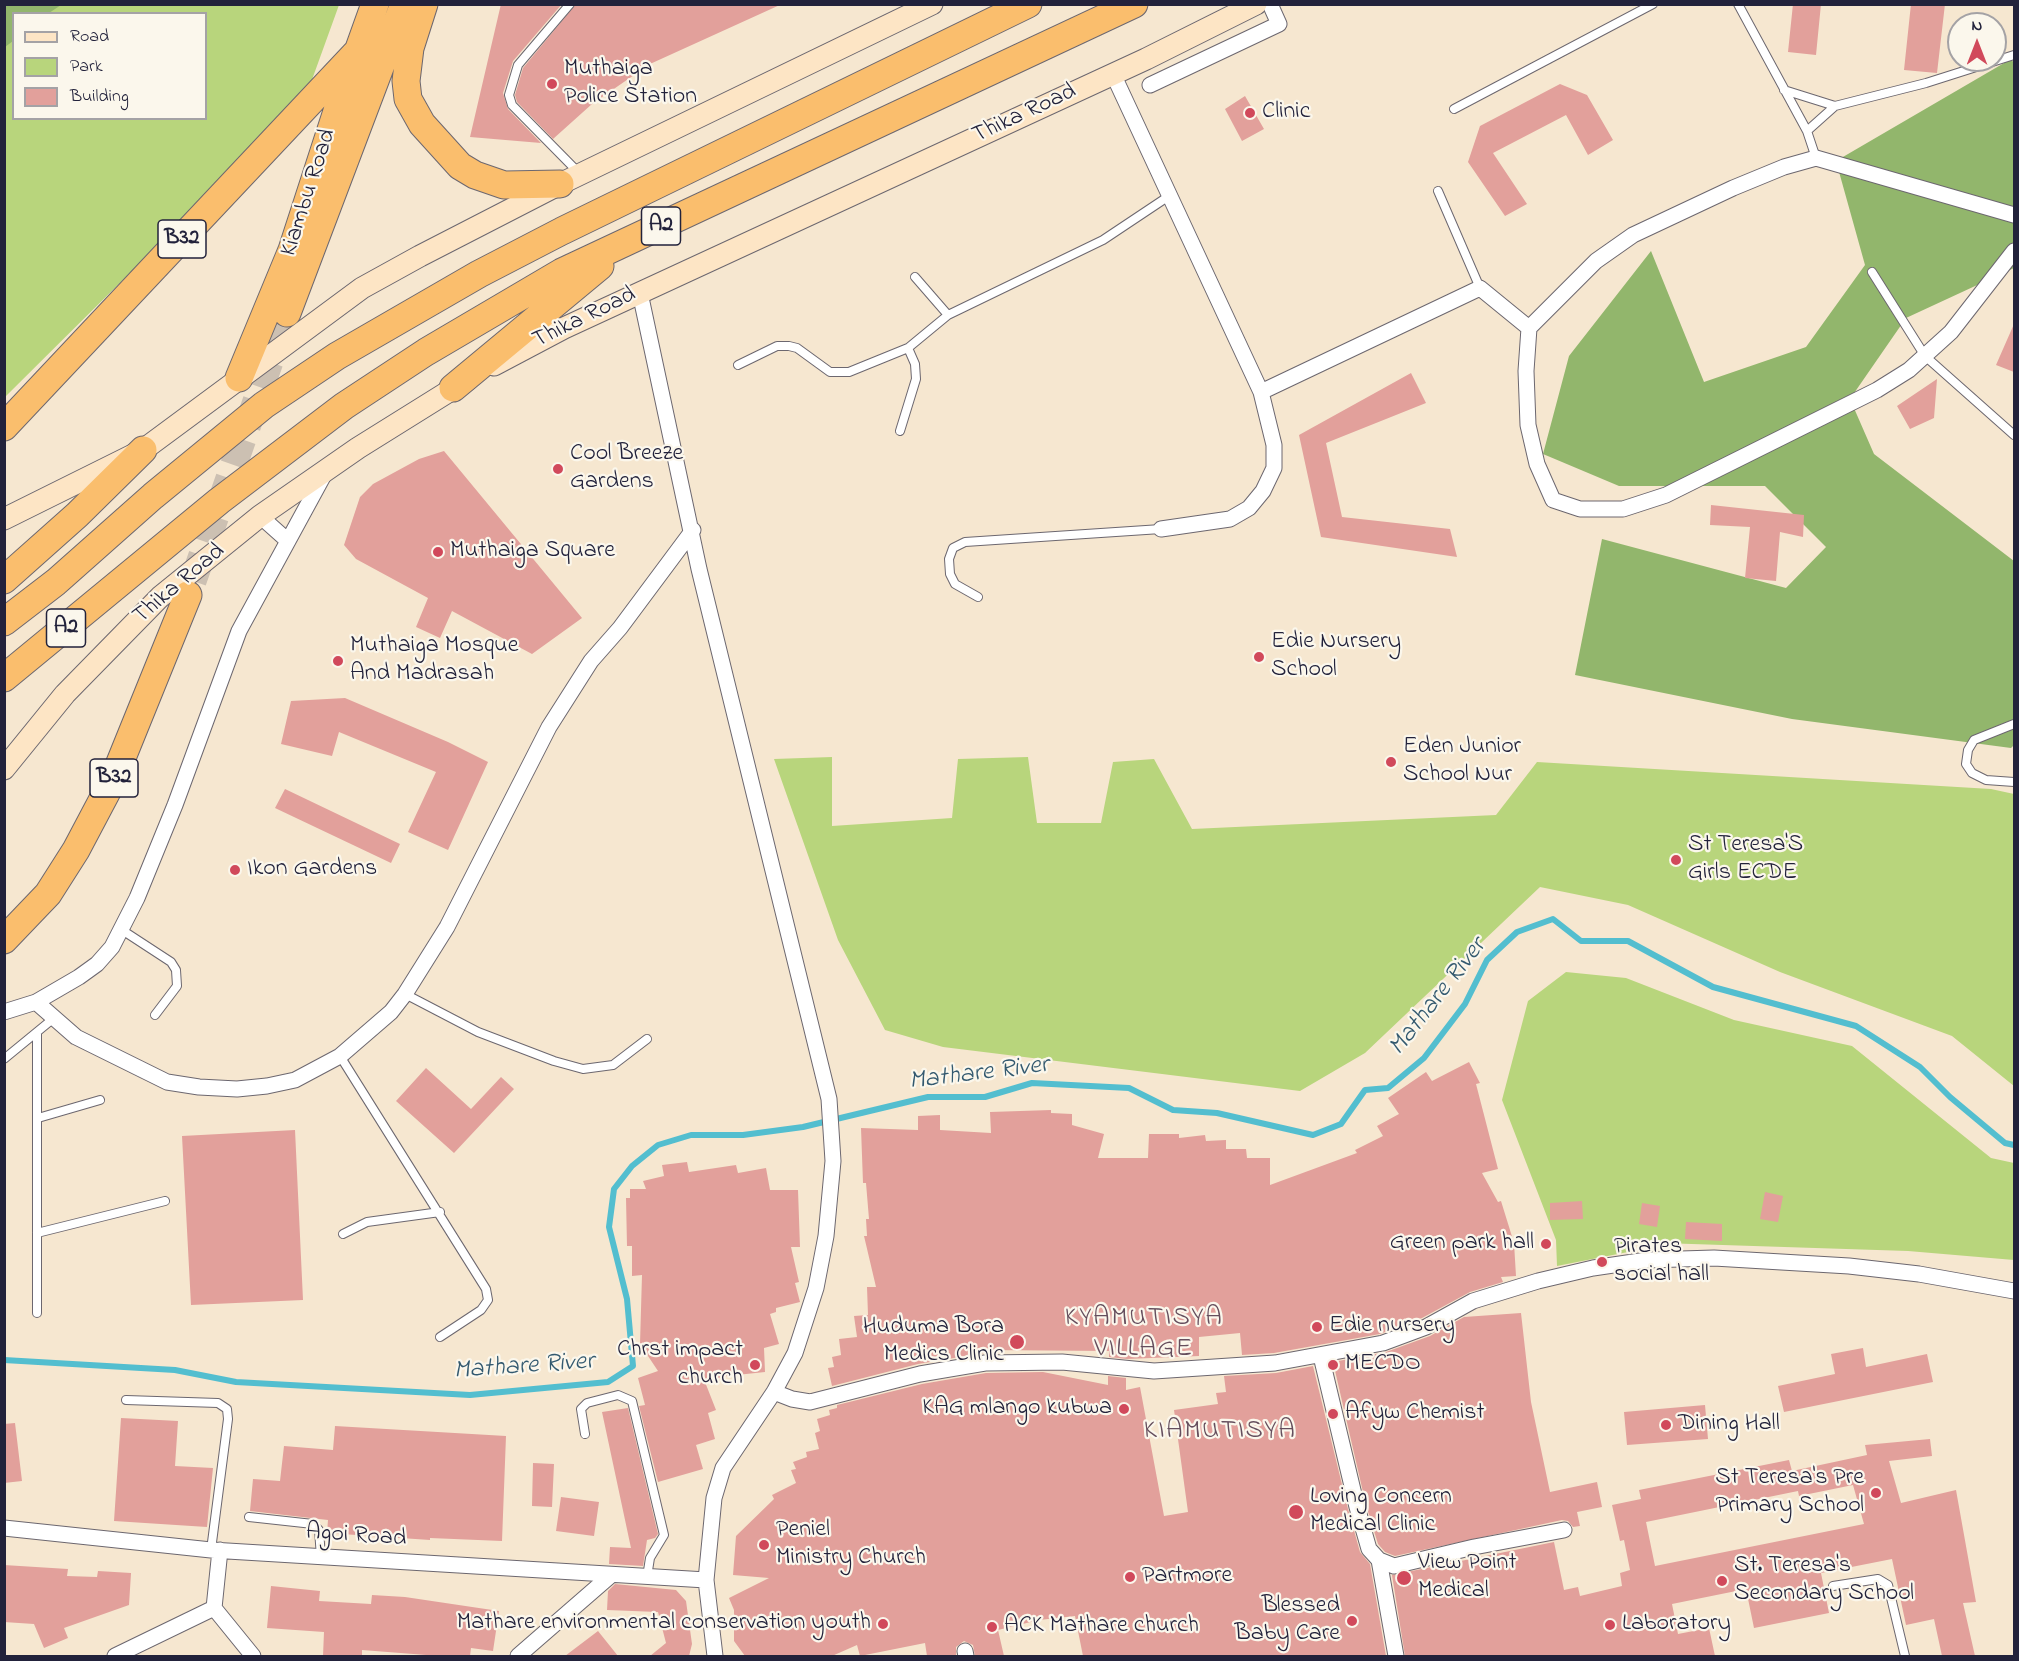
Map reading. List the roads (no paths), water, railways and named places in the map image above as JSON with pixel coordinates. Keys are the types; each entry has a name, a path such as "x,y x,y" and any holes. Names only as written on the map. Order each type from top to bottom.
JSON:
{"highway":[{"name":"Kiambu Road","path":"239,378 292,250 375,4"},
{"name":"Kiambu Road","path":"287,313 404,4"},
{"path":"424,4 410,48 406,81 408,99 422,124 460,166 475,175 504,185 570,179"},
{"name":"A2","path":"4,622 56,582 153,496 255,413 337,356 479,274 562,231 1028,4"},
{"name":"Thika Road","path":"4,678 219,501 344,406 426,352 562,272 1134,4"},
{"name":"B32","path":"4,427 359,50"},
{"path":"453,388 629,242"},
{"path":"4,580 77,515 143,450"},
{"name":"B32","path":"4,940 48,894 76,850 113,780 188,595"}],"main road":[{"path":"4,519 143,450 362,288 570,179 932,4"},
{"name":"Thika Road","path":"4,769 65,694 107,648 160,597 260,516 453,388 507,357 640,293 1113,74 1256,4"}],"street":[{"path":"1150,85 1279,24 1270,4"},
{"path":"1113,74 1261,392 1274,445 1274,468 1263,491 1249,508 1230,519 1161,529"},
{"path":"2014,215 1816,158 1784,167 1734,188 1633,235 1596,261 1529,328 1526,371 1528,424 1537,464 1553,500 1580,509 1623,509 1666,495 1877,390 1909,370 1951,332 2014,251"},
{"path":"1261,392 1480,288 1529,328"},
{"path":"640,293 693,530 699,569 829,1099 833,1161 826,1236 816,1288 795,1353 774,1392 723,1468 714,1498 706,1580 715,1656"},
{"path":"4,1012 36,1002 97,964 112,947 122,930 179,796 239,631 327,470"},
{"path":"260,516 288,541"},
{"path":"36,1002 76,1037 140,1071 167,1082 198,1087 237,1089 285,1082 320,1069 340,1056 390,1012 405,994 447,927 549,727 591,661 620,628 693,530"},
{"path":"774,1392 792,1399 810,1402 920,1374 986,1363 1062,1362 1154,1371 1275,1363 1383,1343 1426,1327 1473,1301 1538,1281 1593,1268 1647,1260 1714,1258 1849,1266 1919,1274 2014,1291"},
{"path":"1321,1356 1369,1549 1379,1560 1394,1566 1474,1547 1564,1530"},
{"name":"Agoi Road","path":"4,1528 215,1550 610,1576 706,1580"},
{"path":"215,1550 214,1608 253,1656"},
{"path":"1379,1560 1396,1656"},
{"path":"518,1656 610,1576"},
{"path":"115,1656 214,1608"}],"lane":[{"path":"570,4 518,65 509,95 512,105 570,179"},
{"path":"1455,109 1653,4"},
{"path":"1738,4 1807,131 1816,158"},
{"path":"1807,131 1835,106 1926,83 2014,55"},
{"path":"1784,90 1835,106"},
{"path":"1438,191 1480,288"},
{"path":"738,365 777,346 789,346 797,348 830,372 838,374 849,372 908,348 948,315 1103,240 1169,196"},
{"path":"1872,272 1924,356 2014,435"},
{"path":"915,278 948,315"},
{"path":"900,431 916,379 915,364 908,348"},
{"path":"978,597 955,584 950,573 949,559 953,548 965,542 1161,529"},
{"path":"2014,724 1974,740 1968,750 1966,764 1972,773 1986,780 2014,782"},
{"path":"122,930 171,962 176,970 177,986 156,1015"},
{"path":"405,994 478,1032 554,1061 583,1069 613,1065 647,1039"},
{"path":"4,1059 54,1018"},
{"path":"37,1034 37,1313"},
{"path":"340,1056 440,1212 486,1289 488,1300 481,1310 440,1337"},
{"path":"38,1118 100,1100"},
{"path":"37,1233 165,1201"},
{"path":"343,1234 367,1222 440,1212"},
{"path":"585,1434 581,1409 587,1402 618,1395 632,1401 664,1535 650,1558 647,1577"},
{"path":"126,1400 218,1403 227,1409 215,1550"},
{"path":"249,1517 317,1526 321,1557"},
{"path":"1833,1586 1878,1579 1888,1585 1905,1656"}],"waterway":[{"name":"Mathare River","path":"4,1360 175,1370 236,1382 470,1395 608,1382 633,1366 627,1299 609,1227 614,1189 632,1166 658,1145 691,1135 743,1135 803,1127 928,1097 985,1097 1032,1083 1129,1088 1173,1110 1217,1113 1313,1135 1341,1124 1365,1090 1388,1088 1424,1058 1465,1004 1487,960 1517,932 1553,919 1581,941 1628,941 1713,987 1856,1026 1920,1067 1950,1097 2005,1143 2014,1145"}],"tunnel":[{"path":"193,581 287,313"}],"place":[{"name":"Muthaiga Police Station","path":"552,84"},
{"name":"Clinic","path":"1250,113"},
{"name":"Cool Breeze Gardens","path":"558,469"},
{"name":"Muthaiga Square","path":"438,552"},
{"name":"Edie Nursery School","path":"1259,657"},
{"name":"Muthaiga Mosque And Madrasah","path":"338,661"},
{"name":"Eden Junior School Nur","path":"1391,762"},
{"name":"St Teresa'S Girls ECDE","path":"1676,860"},
{"name":"Ikon Gardens","path":"235,870"},
{"name":"Green park hall","path":"1546,1244"},
{"name":"Pirates social hall","path":"1602,1262"},
{"name":"Edie nursery","path":"1317,1327"},
{"name":"Huduma Bora Medics Clinic","path":"1017,1342"},
{"name":"Chrst impact church","path":"755,1365"},
{"name":"MECDO","path":"1333,1365"},
{"name":"KAG mlango kubwa","path":"1124,1409"},
{"name":"Afyw Chemist","path":"1333,1414"},
{"name":"Dining Hall","path":"1666,1425"},
{"name":"St Teresa's Pre Primary School","path":"1876,1493"},
{"name":"Loving Concern Medical Clinic","path":"1296,1512"},
{"name":"Peniel Ministry Church","path":"764,1545"},
{"name":"Partmore","path":"1130,1577"},
{"name":"View Point Medical","path":"1404,1578"},
{"name":"St. Teresa's Secondary School","path":"1722,1581"},
{"name":"Blessed Baby Care","path":"1352,1621"},
{"name":"Mathare environmental conservation youth","path":"883,1624"},
{"name":"Laboratory","path":"1610,1625"},
{"name":"ACK Mathare church","path":"992,1627"}],"district":[{"name":"KYAMUTISYA VILLAGE","path":"1144,1336"},
{"name":"KIAMUTISYA","path":"1220,1433"}]}
